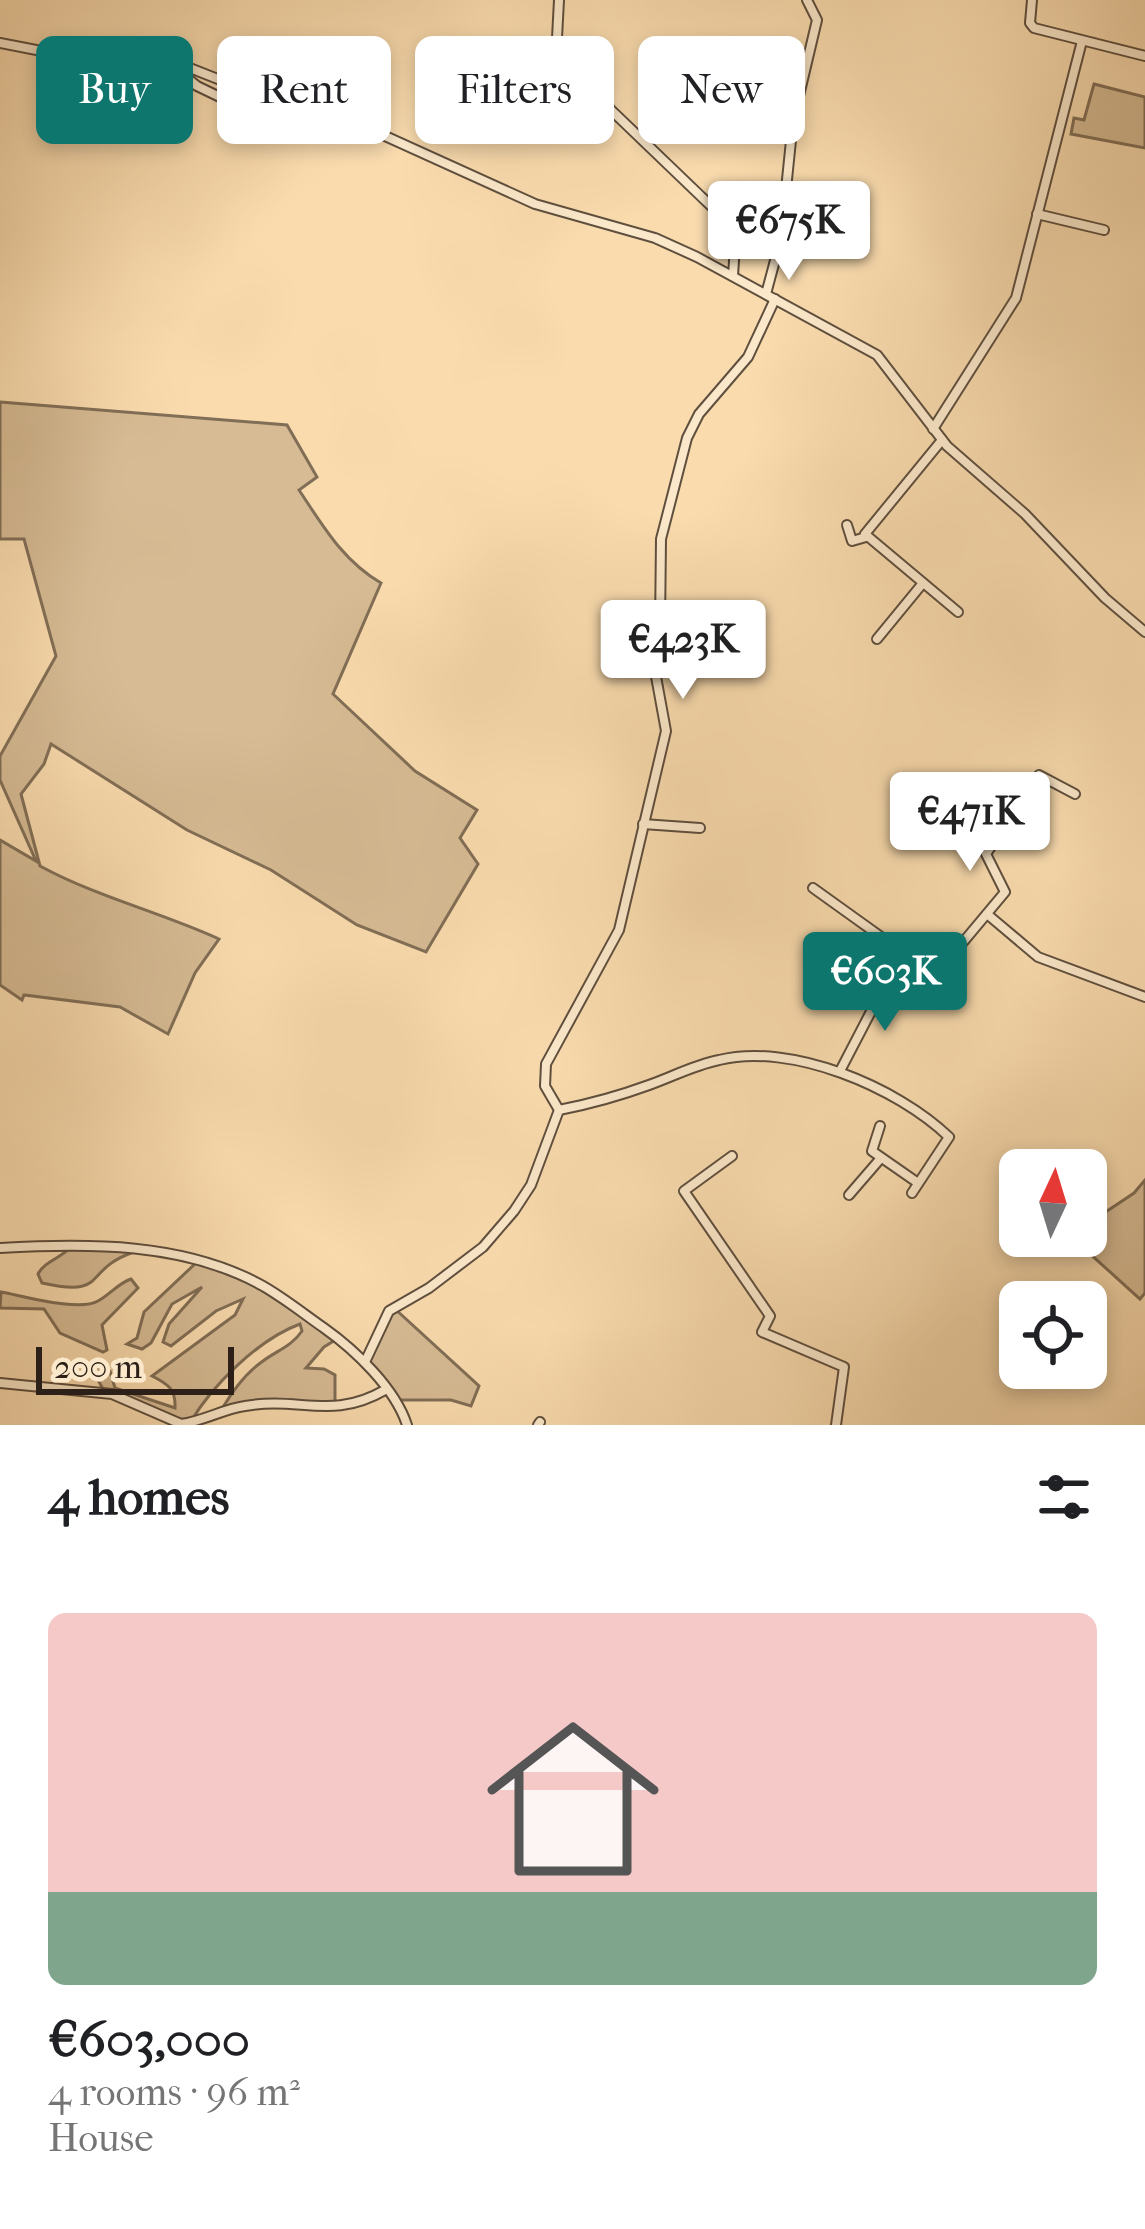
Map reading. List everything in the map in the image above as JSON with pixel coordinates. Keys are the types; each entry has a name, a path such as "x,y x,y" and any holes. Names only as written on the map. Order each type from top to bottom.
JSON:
{"street":[{"path":"559,0 556,58 594,82 612,112 736,230 733,276"},
{"path":"560,1110 545,1087 546,1064 619,930 666,730 655,664 661,539 668,507 691,428 748,357 770,297 782,238 790,138 817,20 807,0"},
{"path":"1032,0 1032,27 1145,56"},
{"path":"933,429 1016,298 1082,41"},
{"path":"0,43 36,50"},
{"path":"391,139 535,204 656,238 877,355 942,440 1145,632"},
{"path":"1036,214 1104,230"},
{"path":"866,537 866,531 942,440"},
{"path":"847,525 853,541 866,537"},
{"path":"866,537 958,612"},
{"path":"877,639 923,584"},
{"path":"813,888 926,967 940,968 1006,889 986,854 1039,775 1075,794"},
{"path":"644,824 700,828"},
{"path":"987,914 1038,957 1145,997"},
{"path":"840,1071 878,998 888,954 898,949"},
{"path":"560,1110 623,1095 722,1059 763,1057 840,1071 949,1137 912,1193"},
{"path":"365,1362 389,1311 483,1247 514,1211 531,1185 560,1110"},
{"path":"880,1126 871,1144 881,1158 918,1183"},
{"path":"733,1156 684,1191 770,1316 762,1332 844,1367 836,1425"},
{"path":"849,1195 881,1158"},
{"path":"0,1247 86,1245 153,1251 212,1264 263,1286 353,1348 407,1425"},
{"path":"0,1382 112,1394 181,1424 243,1406 361,1404 385,1390"}],"shaded area":[{"path":"1094,84 1145,97 1145,148 1071,134 1074,118 1084,120"},
{"path":"0,402 287,425 317,477 299,490 345,553 381,583 333,694 415,771 477,810 460,838 478,864 426,952 357,925 271,870 187,830 51,744 44,764 21,794 40,866 219,939 195,973 168,1034 120,1007 24,995 22,1000 0,985 0,840 36,861 0,780 0,756 56,656 24,539 0,539"},
{"path":"1145,1180 1145,1293 1140,1299 1094,1257 1107,1257 1107,1211"},
{"path":"71,1247 134,1252 87,1285 42,1283 41,1270"},
{"path":"197,1262 252,1284 337,1339 306,1368 335,1375 335,1407 255,1404 218,1415 249,1372 298,1336 300,1324 269,1340 238,1365 190,1423 104,1391 91,1367 100,1365 110,1371 115,1388 175,1408 170,1388 152,1376 235,1315 243,1299 216,1311 171,1346 163,1342 169,1324 202,1287 172,1304 151,1343 142,1349 127,1344 137,1338 144,1312"},
{"path":"131,1279 138,1288 102,1325 107,1350 103,1352 60,1333 44,1309 0,1308 1,1292 89,1304"},
{"path":"394,1308 479,1386 471,1406 451,1400 399,1400 369,1365"}]}
